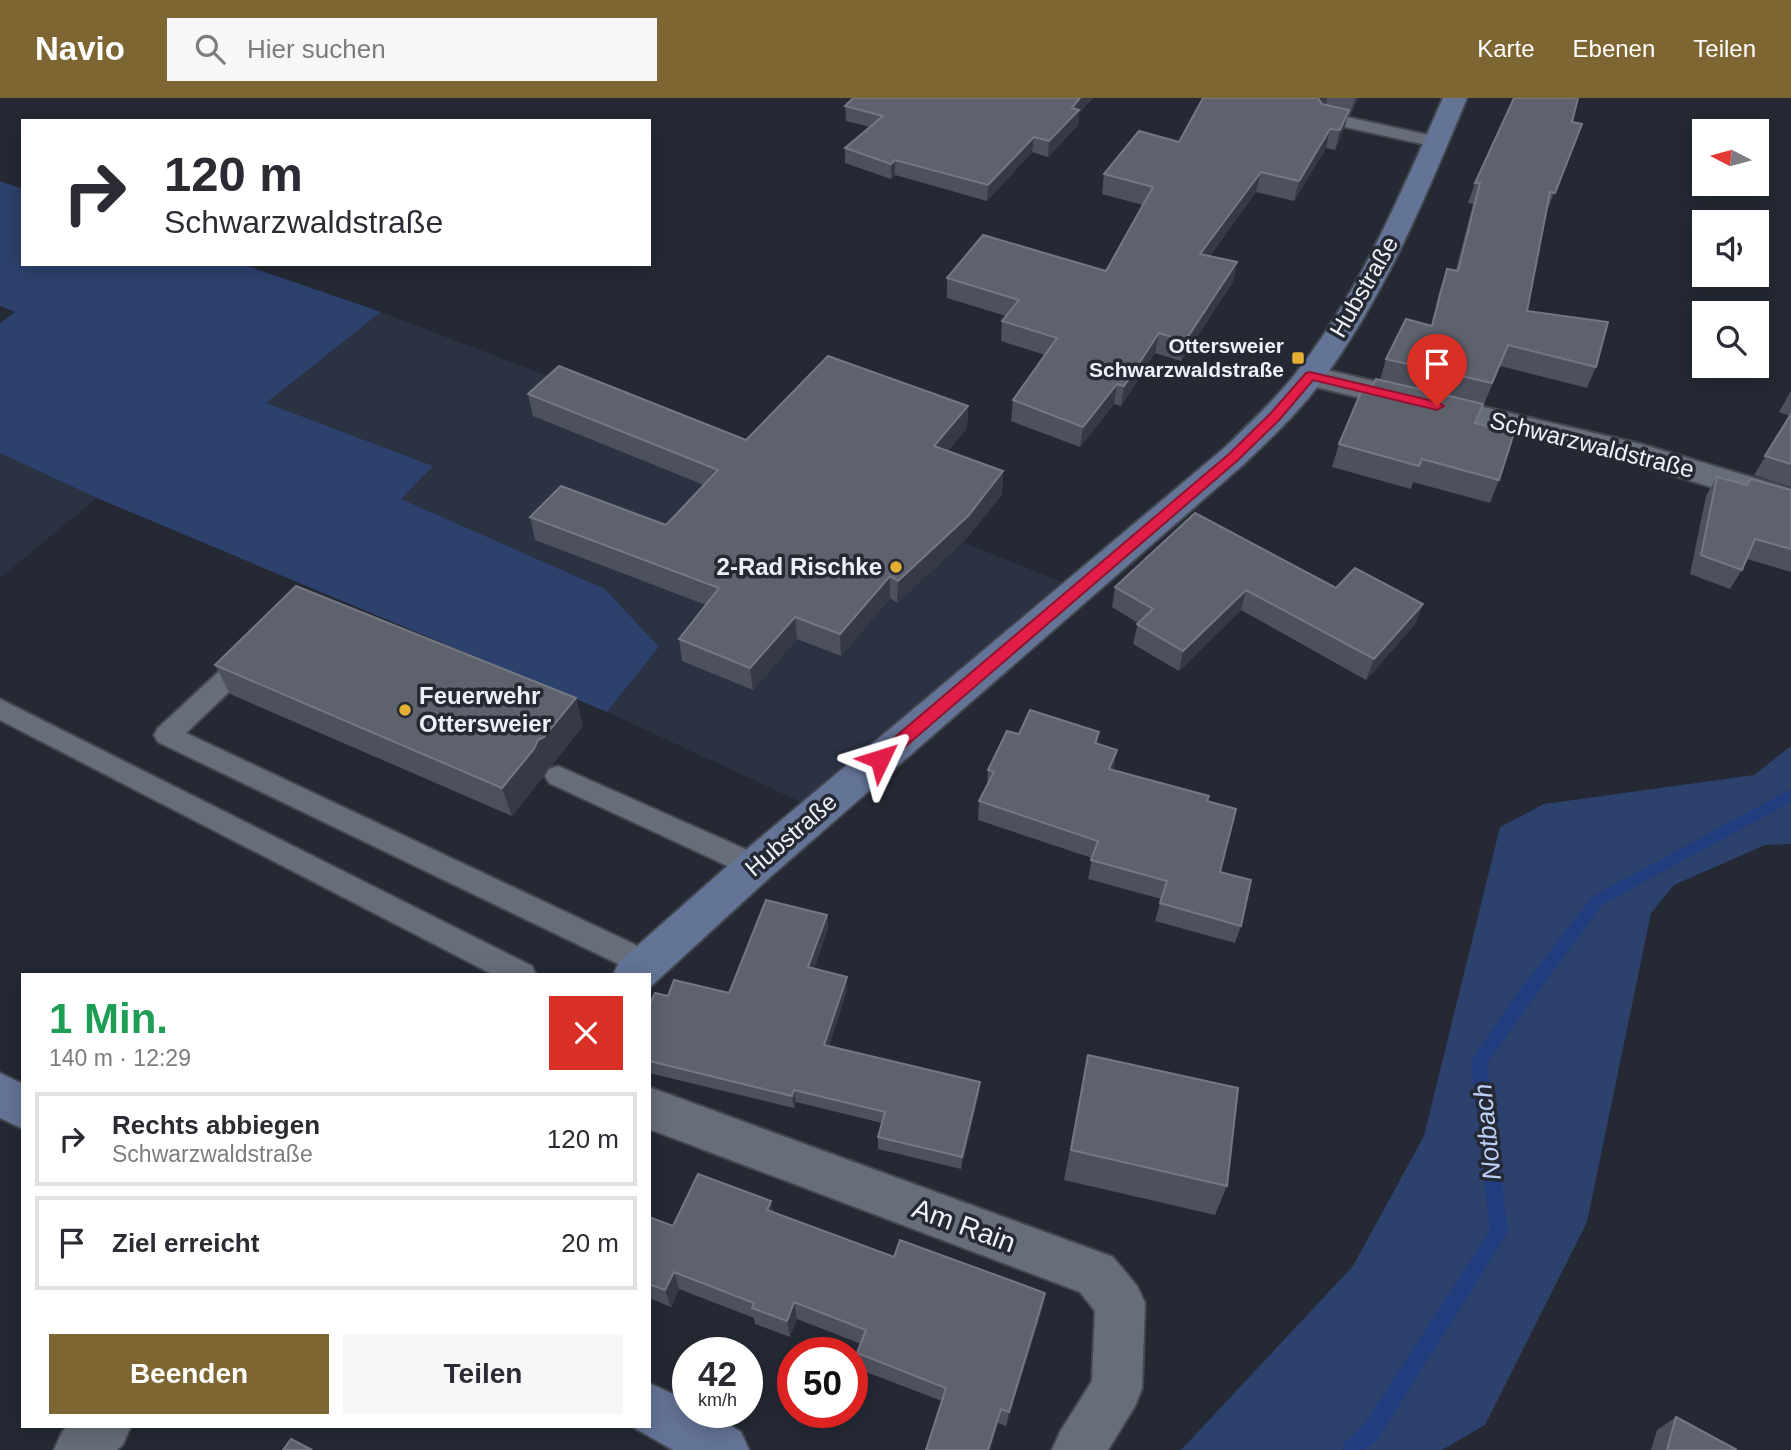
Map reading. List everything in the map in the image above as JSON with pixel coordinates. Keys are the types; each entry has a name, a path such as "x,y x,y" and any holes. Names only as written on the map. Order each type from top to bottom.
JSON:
{"main road":[{"name":"Hubstraße","path":"640,969 755,866 1233,457 1276,416 1310,376 1369,284 1407,210 1455,98"},
{"path":"0,1094 21,1107"},
{"path":"651,1409 723,1450"}],"street":[{"name":"Schwarzwaldstraße","path":"1310,376 1642,455 1791,500"},
{"name":"Am Rain","path":"651,1109 1097,1274 1120,1303 1117,1388 1078,1450"},
{"path":"80,1450 103,1428"}],"lane":[{"path":"1324,117 1436,142"},
{"path":"265,642 167,735 640,969"},
{"path":"0,709 518,973"},
{"path":"558,776 755,866"}],"shaded area":[{"path":"0,181 21,188 21,266 248,266 381,312 266,403 433,466 401,499 605,589 659,647 607,712 97,498 0,453 0,323 15,312 0,306"},
{"path":"381,312 683,428 1061,582 801,802 607,712 659,647 605,589 400,499 432,466 265,403"},
{"path":"0,453 97,498 0,578"},
{"path":"1791,746 1791,844 1765,845 1674,885 1651,913 1587,1222 1485,1425 1442,1450 1181,1450 1353,1266 1424,1136 1500,827 1544,804 1754,775"}],"building":[{"path":"853,98 1080,98 1072,108 1079,110 1049,141 1034,137 988,185 895,160 891,164 845,148 883,116 845,106"},
{"path":"1203,98 1318,98 1322,104 1349,110 1340,130 1330,129 1299,181 1261,172 1200,254 1237,262 1185,341 1159,333 1124,386 1117,384 1083,427 1013,400 1057,338 1002,321 1019,300 947,278 983,235 1106,271 1153,187 1104,174 1139,131 1179,142"},
{"path":"1514,98 1578,98 1572,122 1582,124 1555,193 1550,192 1527,311 1608,322 1596,367 1508,345 1492,383 1386,359 1406,319 1432,326 1447,269 1458,271 1480,183 1475,183"},
{"path":"828,356 968,406 934,446 1003,471 969,515 898,581 890,576 840,634 795,617 750,668 679,639 719,588 530,517 561,486 666,525 718,470 528,394 559,366 746,440"},
{"path":"1376,379 1483,404 1475,423 1514,433 1499,480 1422,459 1419,466 1339,444 1361,392 1368,394"},
{"path":"1791,414 1791,464 1765,456"},
{"path":"1717,477 1747,485 1751,479 1791,490 1791,549 1755,539 1742,570 1701,555"},
{"path":"1195,513 1336,588 1355,568 1423,604 1374,659 1246,590 1183,651 1137,624 1153,609 1115,587"},
{"name":"Feuerwehr Ottersweier","path":"296,586 576,698 544,737 538,740 534,749 502,788 215,665"},
{"path":"1030,710 1099,732 1095,743 1117,750 1109,769 1209,796 1207,801 1236,809 1220,872 1251,880 1241,926 1160,903 1167,881 1091,860 1098,841 979,801 994,772 988,770 1007,731 1019,734"},
{"path":"766,900 827,915 808,967 847,977 824,1045 980,1082 962,1157 878,1137 885,1112 794,1090 792,1096 651,1061 651,1002 655,993 668,996 674,980 729,993"},
{"path":"1088,1055 1238,1088 1227,1186 1071,1150"},
{"path":"698,1174 771,1201 767,1210 894,1257 900,1240 1045,1293 1009,1412 1001,1409 988,1450 926,1450 946,1388 868,1357 868,1337 863,1337 866,1330 794,1302 787,1321 752,1308 754,1303 674,1272 665,1290 651,1285 651,1218 673,1226"},
{"path":"1676,1417 1737,1450 1667,1450"},
{"path":"291,1439 312,1450 283,1450"}],"waterway":[{"name":"Notbach","path":"1351,1450 1371,1432 1499,1232 1479,1063 1525,996 1598,900 1791,795"}],"place":[{"name":"Ottersweier Schwarzwaldstraße","path":"1298,358"},
{"name":"2-Rad Rischke","path":"896,567"},
{"name":"Feuerwehr Ottersweier","path":"405,710"}],"route":[{"path":"880,759 1233,457 1276,416 1310,376 1437,406"}]}
